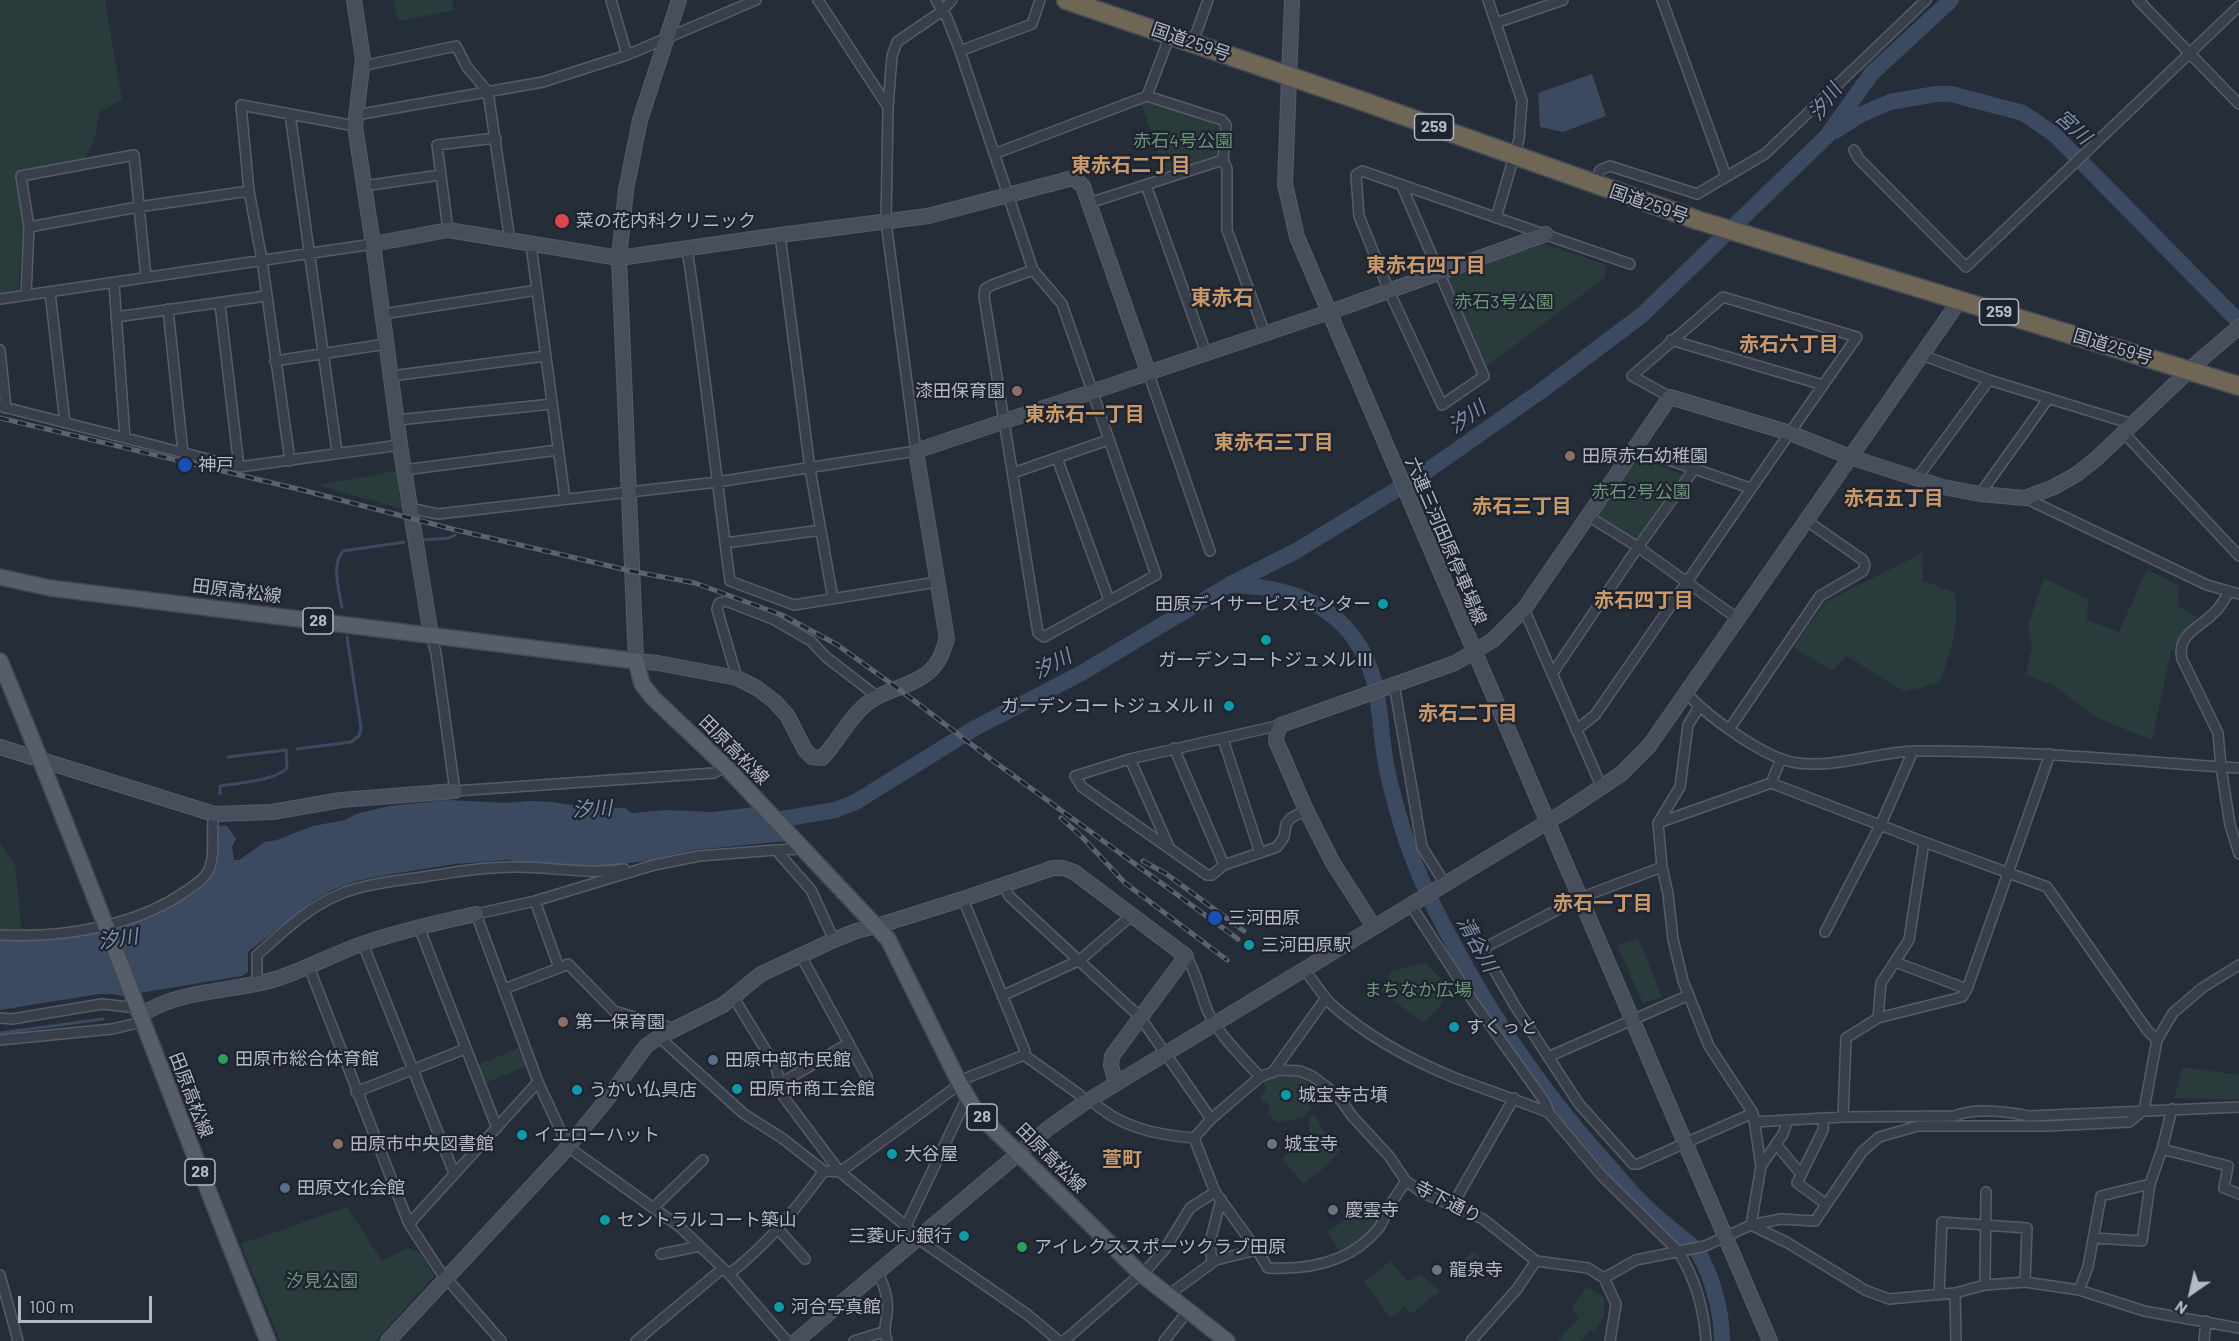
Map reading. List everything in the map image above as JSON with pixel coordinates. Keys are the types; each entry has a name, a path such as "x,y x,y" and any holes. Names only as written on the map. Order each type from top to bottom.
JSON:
{"highway":[{"name":"国道259号","path":"1066,0 1193,42 1697,220 2239,386"}],"main road":[{"name":"田原高松線","path":"0,577 50,588 636,661 642,684 653,698 726,767 888,939 959,1083 978,1113 1141,1274 1227,1341"},
{"name":"田原高松線","path":"0,661 41,760 268,1341"}],"street":[{"path":"354,0 363,59 356,120 364,186 400,445 431,635 436,653 455,791"},
{"path":"611,0 627,55"},
{"path":"679,0 640,120 626,190 619,258 636,661 737,678 757,688 788,715 805,750 812,758 822,758 863,706 919,679 938,662 947,639 916,451 886,222 888,107 892,56 897,42 942,11 952,0"},
{"path":"290,461 262,260 249,190 241,105 290,114 356,120 543,82 666,40 756,0"},
{"path":"818,0 888,107"},
{"path":"936,0 960,51 1033,270 1062,304 1156,575 1044,637 1038,633 984,296 985,289 992,285 1033,270"},
{"path":"960,51 1032,24 1040,0"},
{"path":"1193,42 1208,0"},
{"name":"六連三河田原停車場線","path":"1292,0 1285,184 1297,237 1770,1341"},
{"path":"1488,0 1522,101 1519,139 1496,218"},
{"path":"1496,23 1563,0"},
{"path":"1662,0 1726,176"},
{"path":"1595,185 1600,170 1610,166 1697,194 1765,154 1926,0"},
{"path":"2138,0 2239,104"},
{"path":"1854,150 1859,159 1966,267 2239,6"},
{"path":"1147,96 1170,35"},
{"path":"362,66 456,46 468,67 488,92 510,241"},
{"path":"994,154 1147,96 1222,120 1226,125 1223,160 1227,169 1227,230 1265,334"},
{"path":"290,114 337,452"},
{"path":"448,230 437,145 496,138"},
{"path":"26,296 29,227 21,176 134,155 146,277"},
{"path":"1089,203 1223,160"},
{"path":"1401,184 1484,376 1442,405 1389,291 1359,216 1356,175 1362,171 1401,184 1496,218 1546,234 1630,264"},
{"path":"364,186 440,175"},
{"path":"0,299 309,254 448,230 619,258 928,216 1073,178 1083,186 1210,551"},
{"path":"1146,185 1206,353"},
{"path":"29,227 249,190"},
{"path":"410,508 438,514 628,493 810,469 916,451 1329,312 1546,234"},
{"path":"780,235 810,469 833,599"},
{"path":"531,245 565,500"},
{"path":"687,249 704,362 730,581 794,605 937,582"},
{"path":"114,284 125,438"},
{"path":"383,314 537,290"},
{"path":"50,292 65,423"},
{"path":"116,317 266,296"},
{"path":"1576,730 1595,715 1687,584 1750,488 1790,433 1857,337 1723,297 1632,376 1670,396 1790,433 1850,457 1943,487 1980,494 2025,498 2207,585 2234,593 2216,612 2185,638 2180,649 2182,659 2218,733 2230,825 2239,854"},
{"path":"796,1341 1050,1127 1087,1101 1602,788 1635,762 1687,694 1960,300"},
{"path":"220,304 239,467"},
{"path":"168,309 183,453"},
{"path":"2025,498 2054,487 2077,474 2238,328"},
{"path":"1671,340 1823,385"},
{"path":"275,361 386,344"},
{"path":"0,350 3,407 239,467 400,445"},
{"path":"391,376 546,356"},
{"path":"1922,356 2128,428 2239,556"},
{"path":"1917,478 1989,380"},
{"path":"1306,810 1291,818 1286,824 1281,843 1224,865 1212,875 1207,875 1082,787 1075,776 1174,748 1281,725 1449,665 1493,640 1524,609 1670,396"},
{"path":"1980,494 2048,399"},
{"path":"397,420 552,404"},
{"path":"1013,473 1108,441"},
{"path":"1634,448 1750,488"},
{"path":"404,470 558,450"},
{"path":"1057,458 1110,600"},
{"path":"1552,674 1695,468"},
{"path":"1588,516 1638,547 1738,619"},
{"path":"1730,728 1820,596 1863,571 1865,565 1863,560 1807,520"},
{"path":"725,543 821,530"},
{"path":"737,678 717,609 719,603 726,601 775,620 811,642 826,657 878,697"},
{"path":"1524,609 1602,788"},
{"path":"1394,684 1422,847 1443,885"},
{"path":"1687,694 1699,706 1763,750 1797,764 1827,763 1913,751 2050,754 2239,768"},
{"path":"1699,706 1689,725 1680,787 1658,824 1662,867 1668,894 1673,939 1683,981 1708,1046 1753,1118 1761,1166 1751,1225"},
{"path":"1281,725 1276,741 1306,810 1333,863 1374,927"},
{"path":"1223,739 1260,853"},
{"path":"0,747 214,814 272,812 340,800 714,773 726,767"},
{"path":"1174,748 1224,865"},
{"path":"1825,932 1881,824 1913,751"},
{"path":"1843,1117 1846,1038 1878,1018 1962,997 1967,989 2010,873 2050,754"},
{"path":"1130,759 1170,849"},
{"path":"1771,783 1781,759"},
{"path":"1658,824 1771,783 2047,887 2147,1030 2157,1040"},
{"path":"0,935 58,933 106,926 159,908 206,875 211,860 214,814"},
{"path":"1878,1018 1881,983 1909,940 1924,842"},
{"path":"257,982 257,955 288,927 337,896 366,886 499,867 533,867 592,872 654,865 699,856 801,847"},
{"path":"776,850 811,890 834,940"},
{"path":"0,1040 112,1029 138,1012 190,996 273,980 363,944 419,927 535,901 654,865"},
{"path":"1662,867 1580,898 1482,949 1515,1006 1579,1104 1633,1164 1638,1164 1685,1142 1753,1118 1788,1120 1955,1116 1962,1113 2009,1112 2030,1116 2239,1107"},
{"path":"396,1338 446,1278 568,1147 646,1046 672,1028 723,1005 761,974 800,954 856,931 963,899 1053,868 1074,872 1186,956 1192,965 1209,1012 1216,1024 1260,1077 1211,1119 1194,1138"},
{"path":"1004,885 1009,897 1140,1017 1211,1119"},
{"path":"963,899 1024,1055 1112,1117 1166,1136 1194,1138"},
{"path":"535,901 559,968"},
{"path":"1413,902 1473,1001 1545,1102 1549,1113 1601,1174 1680,1250 1700,1302 1706,1341"},
{"path":"476,914 538,1082 568,1147 680,1227 725,1272 787,1341"},
{"path":"1002,996 1080,960 1132,915"},
{"path":"419,927 497,1128"},
{"path":"363,944 454,1173"},
{"path":"800,954 867,1077"},
{"path":"1116,1083 1111,1066 1112,1056 1186,956"},
{"path":"1895,962 1967,989"},
{"path":"504,989 568,964 614,1011 672,1028"},
{"path":"1610,1341 1616,1304 1604,1278 1636,1260 1705,1246 1727,1238 1751,1225 1781,1219 1815,1221 1862,1152 1880,1137 1918,1126 2046,1126 2129,1122 2144,1110 2157,1040 2174,1013 2202,988 2239,965"},
{"path":"309,967 409,1224 446,1278 501,1341"},
{"path":"1305,970 1326,998 1354,1022 1423,1064 1549,1113"},
{"path":"1548,1057 1689,995"},
{"path":"734,998 776,1067 783,1096 840,1172 906,1226 917,1238 1028,1315 1059,1341"},
{"path":"1272,1073 1326,998"},
{"path":"0,1018 102,1004 138,1012"},
{"path":"659,1037 744,1113 824,1170 840,1172 959,1083 1024,1055"},
{"path":"781,1083 849,1043"},
{"path":"356,1092 465,1048"},
{"name":"寺下通り","path":"1260,1077 1278,1070 1300,1071 1312,1076 1328,1087 1389,1156 1406,1181 1433,1198 1483,1219 1536,1260 1587,1268 1604,1278"},
{"path":"409,1224 538,1082"},
{"path":"1452,1206 1514,1098"},
{"path":"906,1226 963,1106 968,1100"},
{"path":"2094,1238 2142,1241 2150,1184 2172,1109"},
{"path":"1824,1119 1823,1130 1797,1183 1826,1204"},
{"path":"1761,1166 1784,1134 1788,1120"},
{"path":"1194,1138 1218,1196 1268,1268 1297,1269 1328,1263 1358,1246 1378,1228 1406,1181"},
{"path":"1776,1144 1802,1174"},
{"path":"2162,1149 2228,1166 2224,1188 2239,1194"},
{"path":"653,1208 703,1160"},
{"path":"636,1341 725,1272 753,1256 795,1210 824,1170"},
{"path":"2079,1290 2088,1267 2101,1196 2150,1184"},
{"path":"1985,1285 1986,1192"},
{"path":"1212,1263 1210,1242 1218,1196"},
{"path":"1064,1341 1141,1274 1165,1249 1190,1208 1218,1196"},
{"path":"1939,1295 1942,1222 2027,1228 2025,1282"},
{"path":"1751,1225 1788,1244 1865,1290 1889,1299 1939,1295 1985,1285 2025,1282 2079,1290 2144,1311 2239,1328"},
{"path":"778,1229 804,1259"},
{"path":"661,1254 700,1246"},
{"path":"1167,1296 1212,1263 1257,1250"},
{"path":"1471,1341 1517,1289 1536,1260"},
{"path":"854,1341 885,1337 888,1310 882,1279 876,1272"},
{"path":"0,1275 18,1341"},
{"path":"1955,1293 1956,1341"},
{"path":"1164,1341 1188,1311"},
{"path":"2205,1341 2206,1321"}],"green space":[{"path":"0,0 105,0 122,100 100,111 94,141 83,161 18,172 23,227 19,289 0,293"},
{"path":"393,0 452,0 455,10 399,21"},
{"name":"赤石4号公園","path":"1149,101 1219,126 1218,158 1165,174 1141,102"},
{"name":"赤石3号公園","path":"1544,244 1607,265 1605,278 1486,367 1448,277"},
{"name":"赤石2号公園","path":"1636,457 1685,475 1637,542 1595,513"},
{"path":"396,471 402,509 317,485"},
{"path":"1922,553 1923,581 1954,592 1956,603 1953,638 1939,683 1904,692 1847,656 1832,671 1793,647 1825,602"},
{"path":"2147,569 2179,586 2177,606 2197,617 2171,652 2152,740 2095,717 2053,685 2025,675 2032,649 2028,626 2044,578 2088,599 2087,620 2119,632"},
{"path":"0,844 15,864 22,932 0,932"},
{"path":"1638,938 1662,997 1643,1003 1617,945"},
{"name":"まちなか広場","path":"1426,963 1443,981 1442,1004 1423,1023 1381,991 1392,971"},
{"path":"519,1048 527,1066 483,1084 475,1066"},
{"path":"2183,1067 2239,1075 2239,1100 2174,1098"},
{"path":"1276,1073 1298,1075 1315,1088 1307,1100 1311,1108 1303,1118 1276,1122 1267,1112 1270,1109 1261,1097 1266,1089 1264,1081"},
{"path":"1312,1115 1315,1115 1328,1139 1341,1150 1304,1184 1282,1159 1310,1131 1308,1124"},
{"path":"1379,1200 1384,1203 1377,1226 1340,1252 1327,1232 1356,1213 1353,1206"},
{"name":"汐見公園","path":"347,1207 382,1261 408,1248 421,1254 434,1276 376,1341 280,1341 241,1244"},
{"path":"1472,1251 1481,1258 1452,1281 1450,1279 1458,1267"},
{"path":"1391,1261 1408,1282 1421,1274 1440,1291 1411,1314 1405,1307 1390,1318 1364,1281"},
{"path":"1586,1287 1604,1297 1604,1316 1594,1333 1590,1330 1581,1341 1558,1341 1579,1317 1571,1309"}],"water":[{"path":"1592,74 1606,116 1563,132 1540,127 1538,93"},
{"path":"447,800 506,803 553,802 584,807 625,808 632,813 665,810 712,812 754,807 786,841 694,850 646,861 613,865 568,865 506,860 455,864 357,881 332,890 312,901 248,952 248,972 242,976 122,996 99,994 0,1010 0,938 120,925 152,915 174,904 198,889 212,876 216,866 216,826 227,826 236,839 232,847 234,860 239,860 265,842 277,840 313,826 345,820 356,814 389,806"}],"waterway":[{"name":"汐川","path":"765,822 835,810 854,803 975,728 1078,675 1229,585 1296,551 1427,471 1541,391 1642,315 1827,136 1872,73 1951,0"},
{"name":"宮川","path":"1835,131 1860,115 1890,102 1936,94 1951,94 2023,113 2054,134 2239,322"},
{"path":"423,540 449,538 455,535"},
{"path":"342,607 337,564 343,551 404,542"},
{"name":"清谷川","path":"1230,585 1265,588 1299,597 1314,604 1342,624 1364,653 1375,685 1384,752 1394,800 1421,880 1444,927 1510,1040 1566,1116 1639,1200 1696,1249 1715,1293 1722,1341"},
{"path":"297,749 351,742 359,736 361,728 347,637"},
{"path":"220,794 220,786 265,779 287,768 286,750 228,757"},
{"path":"0,1033 103,1019"}],"railway":[{"path":"0,418 302,490 456,530 631,571 695,583 782,615 836,644 1238,939"},
{"path":"1061,818 1125,883 1227,960"},
{"path":"1143,861 1165,873 1244,931"}],"place":[{"name":"菜の花内科クリニック","path":"562,221"},
{"name":"漆田保育園","path":"1017,391"},
{"name":"田原赤石幼稚園","path":"1570,456"},
{"name":"神戸","path":"185,465"},
{"name":"田原デイサービスセンター","path":"1383,604"},
{"name":"ガーデンコートジュメルⅢ","path":"1266,640"},
{"name":"ガーデンコートジュメルⅡ","path":"1229,706"},
{"name":"三河田原","path":"1215,918"},
{"name":"三河田原駅","path":"1249,945"},
{"name":"第一保育園","path":"563,1022"},
{"name":"すくっと","path":"1454,1027"},
{"name":"田原市総合体育館","path":"223,1059"},
{"name":"田原中部市民館","path":"713,1060"},
{"name":"田原市商工会館","path":"737,1089"},
{"name":"うかい仏具店","path":"577,1090"},
{"name":"城宝寺古墳","path":"1286,1095"},
{"name":"イエローハット","path":"522,1135"},
{"name":"田原市中央図書館","path":"338,1144"},
{"name":"城宝寺","path":"1272,1144"},
{"name":"大谷屋","path":"892,1154"},
{"name":"田原文化会館","path":"285,1188"},
{"name":"慶雲寺","path":"1333,1210"},
{"name":"セントラルコート築山","path":"605,1220"},
{"name":"三菱UFJ銀行","path":"964,1236"},
{"name":"アイレクススポーツクラブ田原","path":"1022,1247"},
{"name":"龍泉寺","path":"1437,1270"},
{"name":"河合写真館","path":"779,1307"}],"district":[{"name":"東赤石二丁目","path":"1131,165"},
{"name":"東赤石四丁目","path":"1426,265"},
{"name":"東赤石","path":"1222,298"},
{"name":"赤石六丁目","path":"1789,344"},
{"name":"東赤石一丁目","path":"1085,414"},
{"name":"東赤石三丁目","path":"1274,442"},
{"name":"赤石五丁目","path":"1894,498"},
{"name":"赤石三丁目","path":"1522,506"},
{"name":"赤石四丁目","path":"1644,600"},
{"name":"赤石二丁目","path":"1468,713"},
{"name":"赤石一丁目","path":"1603,903"},
{"name":"萱町","path":"1122,1159"}]}
